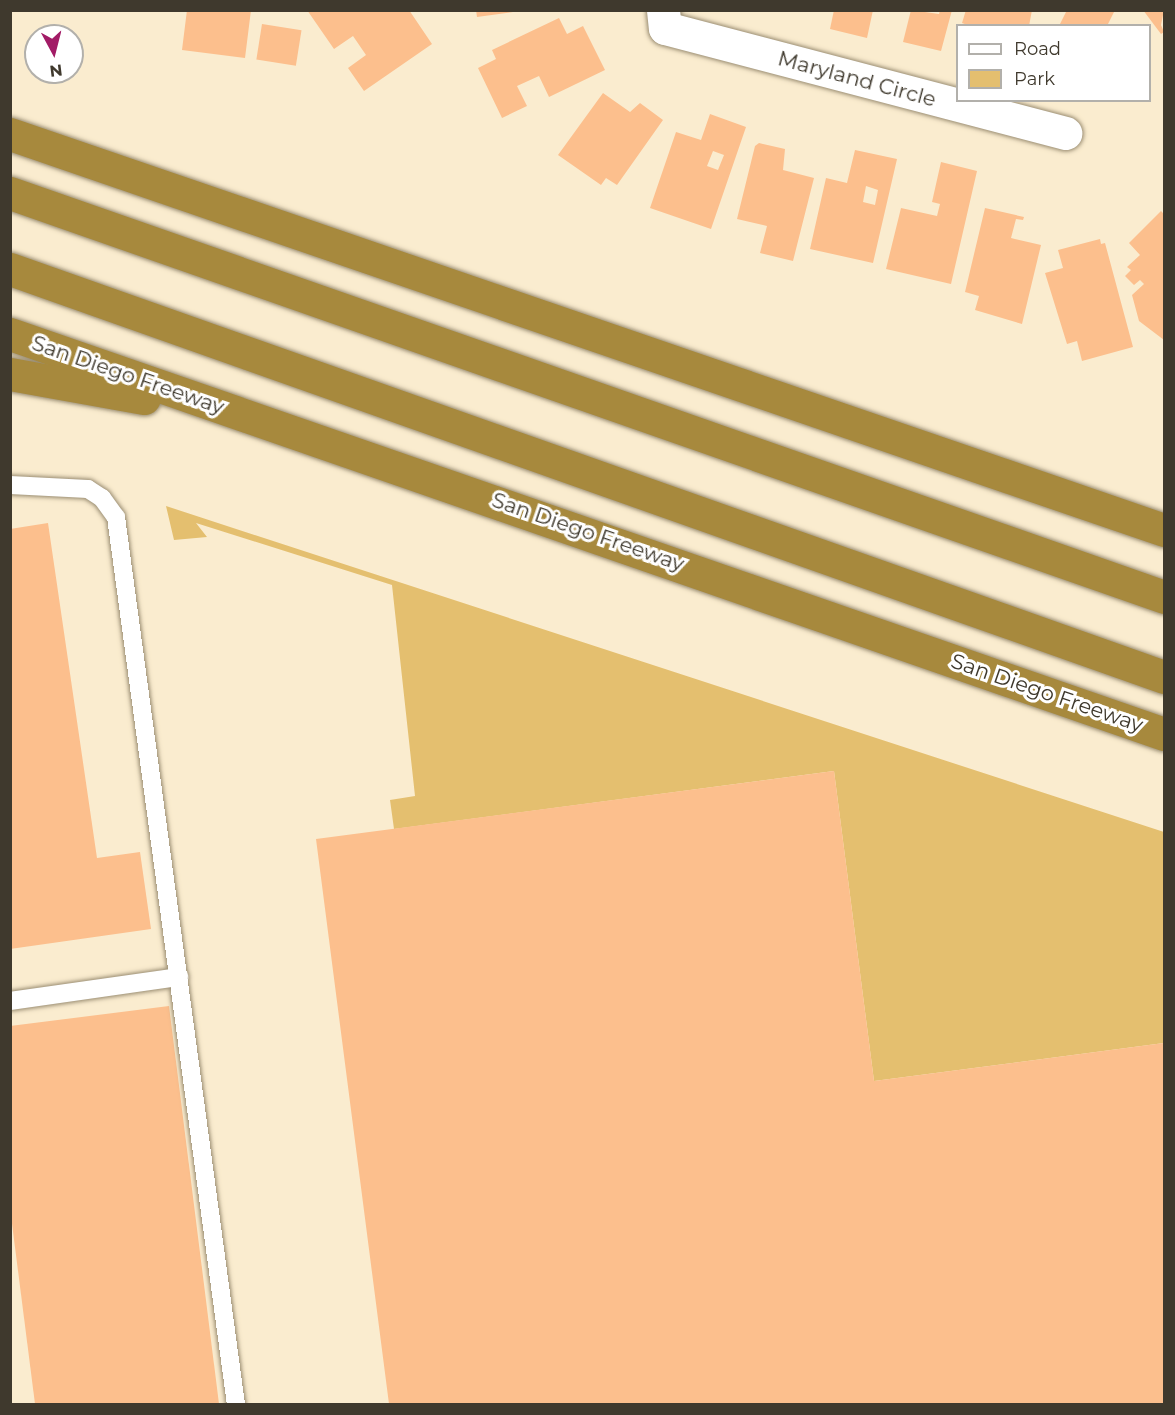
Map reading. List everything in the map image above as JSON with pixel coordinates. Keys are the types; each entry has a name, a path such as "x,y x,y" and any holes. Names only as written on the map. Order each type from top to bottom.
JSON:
{"highway":[{"path":"10,134 1164,530"},
{"path":"10,193 1164,597"},
{"path":"10,269 1164,676"},
{"name":"San Diego Freeway","path":"10,334 240,415 622,543 1164,734"},
{"path":"10,374 240,415"}],"street":[{"name":"Maryland Circle","path":"663,10 665,28 1065,133"}],"lane":[{"path":"10,485 88,489 102,498 116,517 236,1404"},
{"path":"10,1001 179,978"}],"green space":[{"path":"166,506 1164,832 1164,1043 874,1081 834,771 394,829 390,800 415,796 392,585 196,523 207,537 174,540"}],"building":[{"path":"187,10 251,10 245,58 182,50"},
{"path":"307,10 409,10 432,44 364,91 348,68 366,55 353,36 334,49"},
{"path":"476,10 513,10 513,12 477,17"},
{"path":"834,10 873,10 867,38 830,29"},
{"path":"911,10 939,14 940,10 952,10 941,51 903,42"},
{"path":"966,10 1032,10 1029,24 962,23"},
{"path":"1067,10 1115,10 1108,24 1060,24"},
{"path":"1143,10 1164,10 1161,25 1164,32 1161,34"},
{"path":"559,18 567,34 583,26 605,70 549,97 539,76 517,86 527,106 502,118 478,68 496,59 492,50"},
{"path":"262,24 302,30 296,66 256,60"},
{"path":"603,93 630,112 640,103 663,120 617,185 606,178 601,185 558,155"},
{"path":"710,114 746,127 711,229 650,208 676,132 701,140","holes":["713,151 724,155 718,170 707,166"]},
{"path":"759,143 785,149 783,170 814,178 793,261 760,253 767,226 737,219 755,146"},
{"path":"855,150 897,159 873,263 810,249 826,178 847,183","holes":["866,186 878,190 875,205 863,202"]},
{"path":"941,162 977,171 951,284 886,269 901,208 937,216 940,204 932,202"},
{"path":"985,208 1024,217 1023,220 1016,219 1011,238 1041,245 1022,324 975,310 979,296 965,292"},
{"path":"1161,211 1164,214 1164,340 1139,321 1132,295 1144,284 1140,280 1134,285 1125,276 1131,270 1127,267 1140,255 1129,243"},
{"path":"1100,239 1101,244 1105,243 1133,347 1082,361 1077,341 1067,344 1045,273 1063,268 1058,250"},
{"path":"48,523 97,858 140,852 151,929 10,949 10,529"},
{"path":"834,771 874,1081 1164,1043 1164,1404 389,1404 316,839"},
{"path":"169,1006 219,1404 35,1404 10,1208 10,1026"}]}
